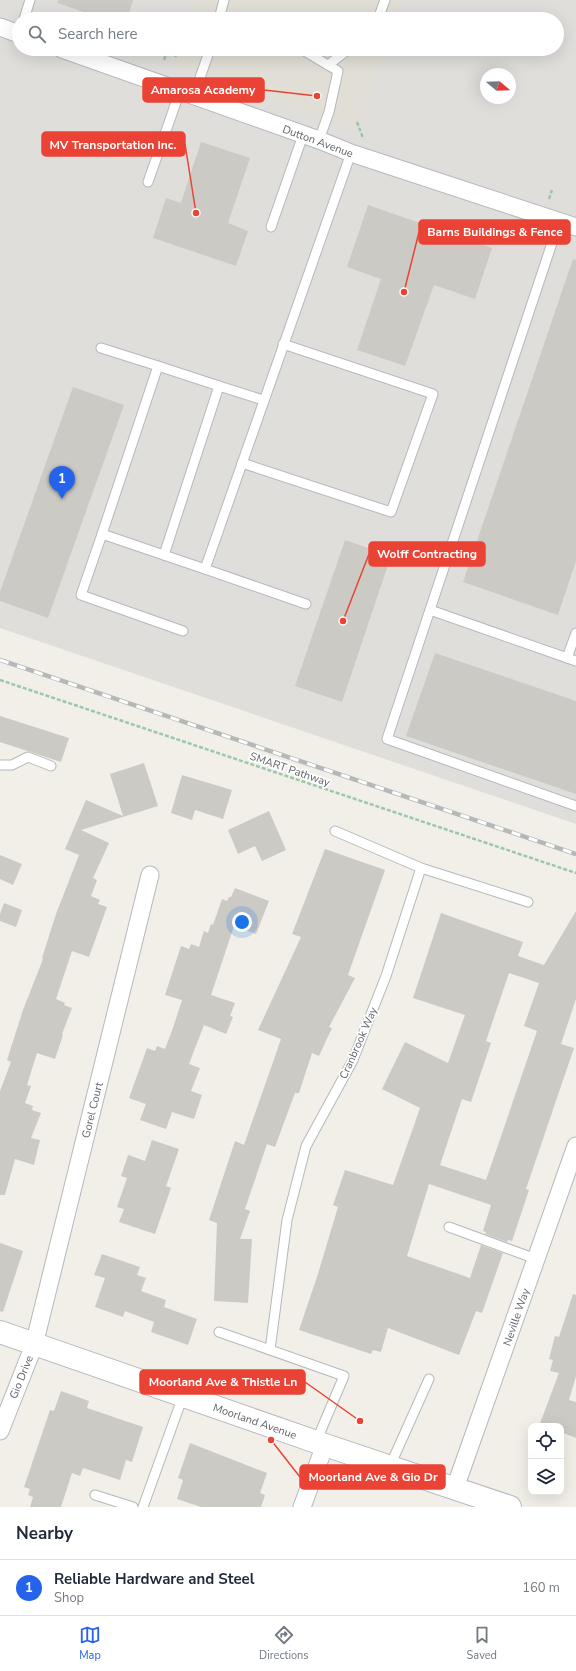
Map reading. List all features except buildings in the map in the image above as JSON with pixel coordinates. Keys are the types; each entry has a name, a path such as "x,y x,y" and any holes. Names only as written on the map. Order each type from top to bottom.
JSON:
{"street":[{"path":"0,27 12,31"},
{"name":"Dutton Avenue","path":"82,56 319,140 350,153 576,228"},
{"name":"Gorel Court","path":"34,1345 150,875"},
{"name":"Neville Way","path":"455,1488 576,1146"},
{"name":"Moorland Avenue","path":"0,1332 34,1345 455,1488 498,1505"},
{"name":"Gio Drive","path":"0,1431 34,1345"},
{"path":"302,1507 321,1443"}],"lane":[{"path":"26,12 30,0"},
{"path":"221,12 224,0"},
{"path":"381,12 385,0"},
{"path":"148,182 187,93 206,56"},
{"path":"313,56 338,71 329,112 319,140"},
{"path":"328,65 340,56"},
{"path":"271,226 303,135"},
{"path":"205,569 350,153"},
{"path":"559,222 387,739 576,806"},
{"path":"242,463 391,512 433,394 283,344"},
{"path":"101,348 263,400"},
{"path":"158,366 80,596 183,631"},
{"path":"164,555 219,386"},
{"path":"102,534 306,604"},
{"path":"430,610 572,660 576,633"},
{"path":"0,765 12,765 28,757 51,766"},
{"path":"336,831 420,868 528,902"},
{"name":"Cranbrook Way","path":"270,1350 287,1220 306,1146 353,1060 386,976 420,868"},
{"path":"449,1227 536,1259"},
{"path":"219,1332 344,1376 321,1443"},
{"path":"390,1466 429,1379"},
{"path":"143,1507 183,1396"},
{"path":"95,1495 132,1507"}],"path":[{"path":"164,60 165,56"},
{"name":"SMART Pathway","path":"0,680 576,873"}],"shaded area":[{"path":"0,0 576,0 576,824 0,628"},
{"path":"193,0 402,0 398,12 189,12"},
{"path":"174,56 383,56 357,129 171,64"}],"railway":[{"path":"0,660 576,854"}],"place":[{"name":"Amarosa Academy","path":"317,96"},
{"name":"MV Transportation Inc.","path":"196,213"},
{"name":"Barns Buildings & Fence","path":"404,292"},
{"name":"Reliable Hardware and Steel","path":"62,499"},
{"name":"Wolff Contracting","path":"343,621"},
{"name":"Moorland Ave & Thistle Ln","path":"360,1421"},
{"name":"Moorland Ave & Gio Dr","path":"271,1440"}]}
